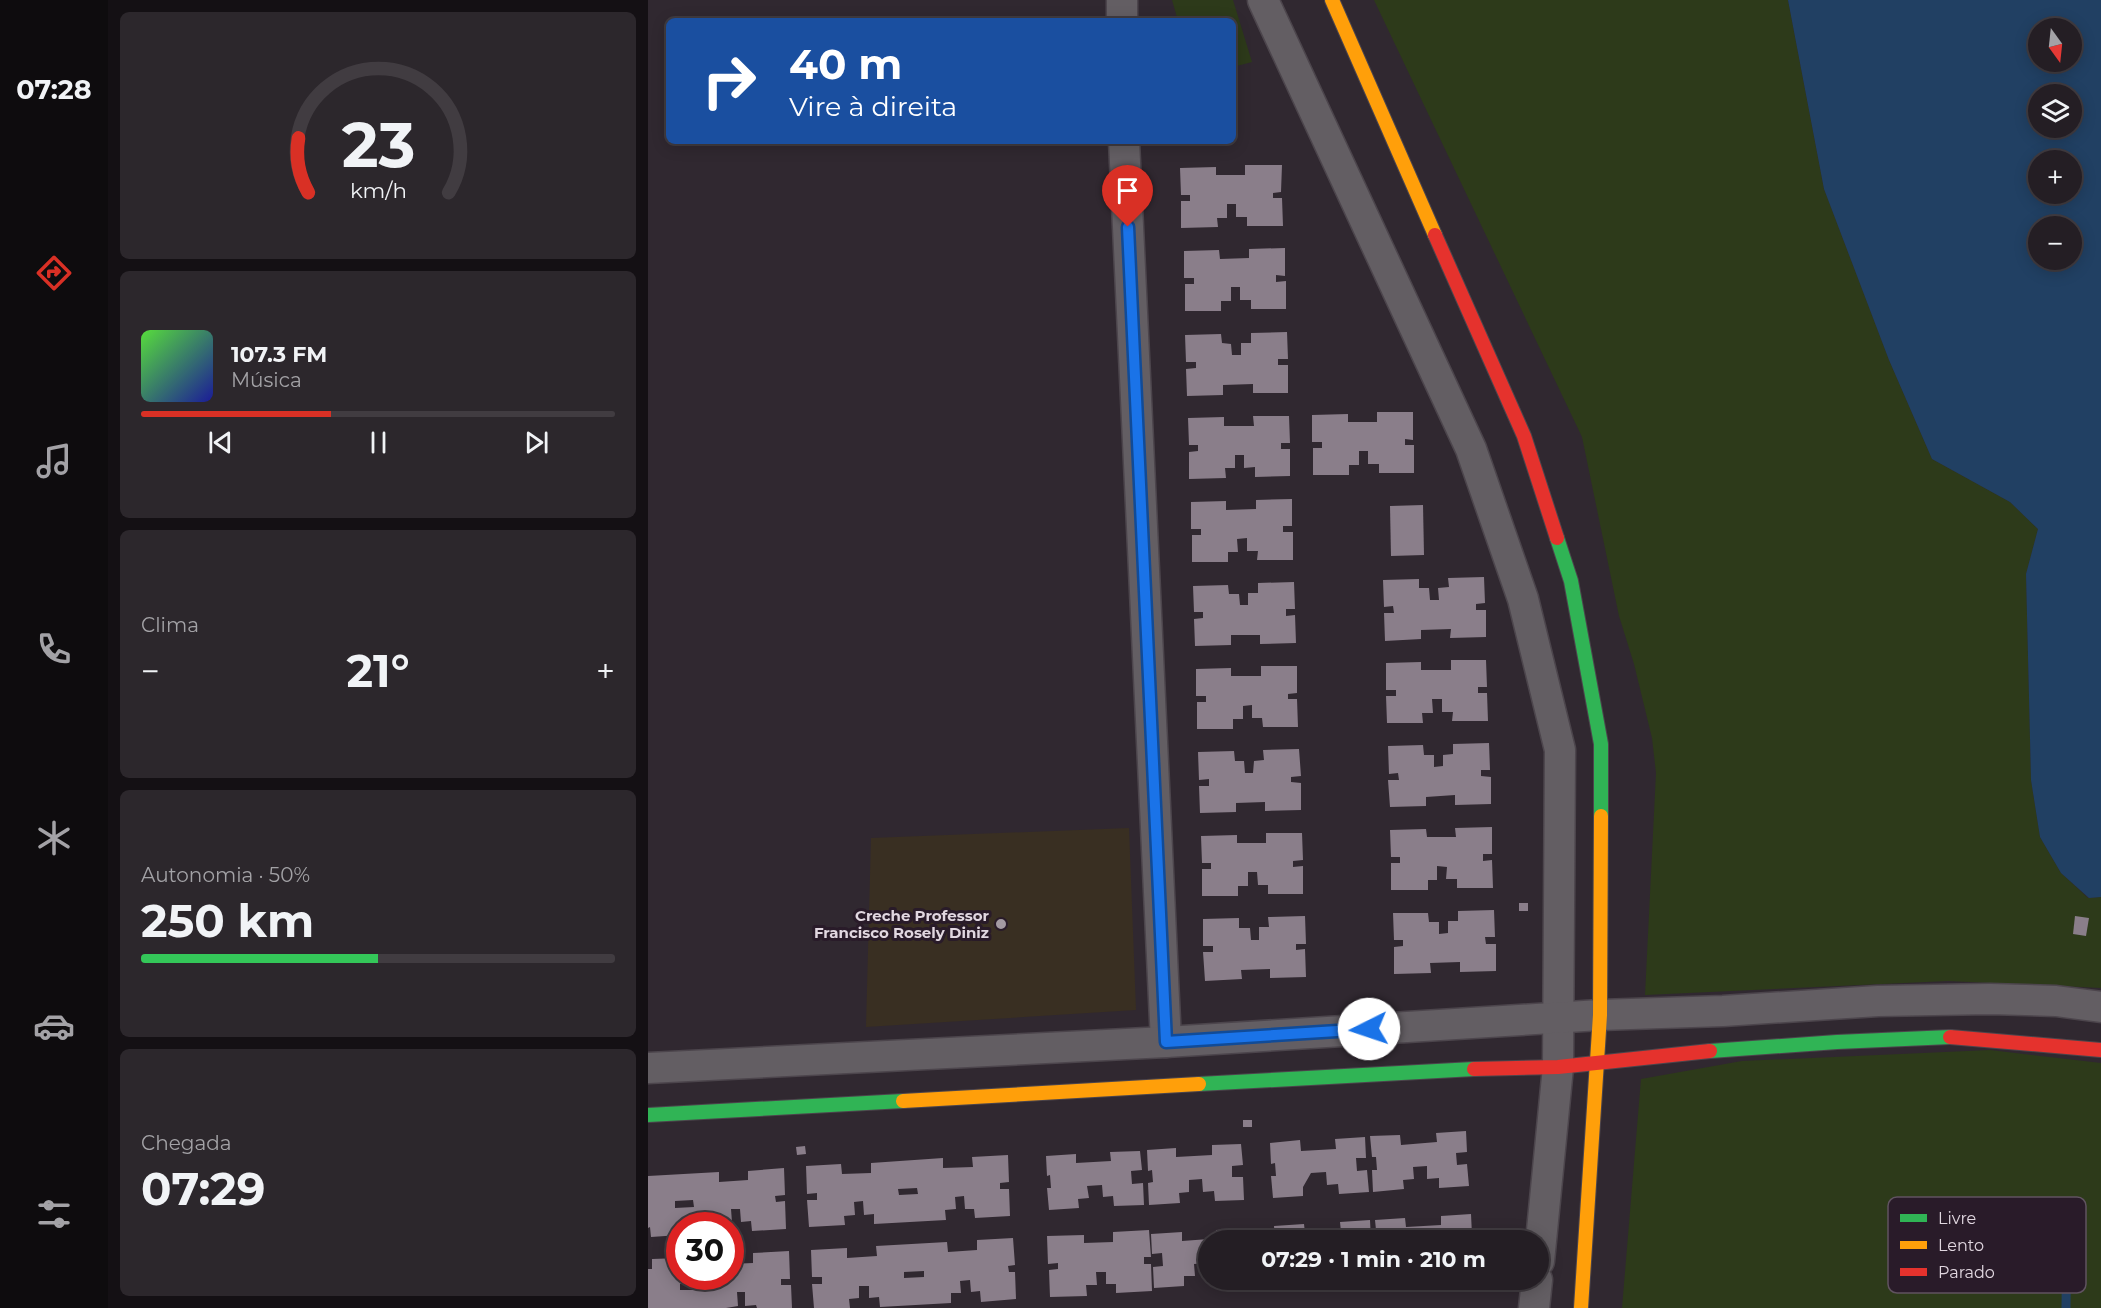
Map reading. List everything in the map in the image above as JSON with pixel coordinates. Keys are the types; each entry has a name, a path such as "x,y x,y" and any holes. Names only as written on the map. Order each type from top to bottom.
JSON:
{"street":[{"path":"1122,0 1122,18"},
{"path":"1263,0 1471,449 1523,599 1560,750 1558,1067 1542,1230"},
{"path":"1332,0 1524,436 1571,581 1601,744 1600,1015 1581,1308"},
{"path":"1124,144 1166,1042"},
{"path":"1560,750 1601,744"},
{"path":"648,1068 1166,1042 1600,1015 1723,1011 1878,1001 1990,999 2056,1001 2101,1007"},
{"path":"1721,1050 1723,1011"},
{"path":"648,1115 1472,1069 1558,1067 1721,1050 1837,1042 1961,1037 2101,1050"},
{"path":"1534,1308 1536,1290"}],"shaded area":[{"name":"Creche Professor Francisco Rosely Diniz","path":"1129,828 1136,1010 866,1027 871,838"}],"green space":[{"path":"1172,0 1233,0 1252,62 1236,66 1236,18 1177,18"},
{"path":"1374,0 1788,0 1824,189 1889,360 1932,459 2010,502 2038,529 2026,574 2031,780 2040,837 2061,873 2088,898 2101,897 2101,988 1948,981 1645,995 1656,773 1652,738 1634,664 1619,616 1582,437"},
{"path":"1990,1050 2101,1063 2101,1308 1622,1308 1641,1079 1742,1061"}],"water":[{"path":"1788,0 2101,0 2101,897 2089,898 2061,873 2040,837 2031,780 2026,574 2038,529 2010,502 1932,459 1889,360 1824,189"}],"building":[{"path":"1245,165 1282,165 1281,192 1273,193 1273,198 1282,198 1283,226 1247,226 1247,217 1236,217 1236,204 1227,204 1227,218 1217,218 1218,227 1181,228 1181,201 1190,201 1190,195 1181,195 1180,168 1216,167 1216,175 1245,175"},
{"path":"1285,248 1285,276 1276,275 1276,282 1286,281 1286,309 1251,309 1251,300 1240,300 1240,287 1231,287 1231,301 1221,301 1221,311 1185,311 1185,284 1194,284 1194,278 1184,278 1184,251 1219,250 1220,259 1249,258 1249,249"},
{"path":"1287,332 1288,359 1278,359 1278,365 1288,365 1288,393 1253,393 1253,384 1223,385 1223,395 1187,396 1186,369 1196,368 1196,362 1186,362 1185,335 1221,334 1222,343 1231,344 1232,355 1241,355 1241,343 1251,343 1251,333"},
{"path":"1377,412 1413,412 1413,440 1405,439 1405,445 1414,445 1414,473 1379,473 1379,464 1368,464 1368,451 1359,451 1359,465 1349,465 1349,475 1313,475 1313,448 1322,448 1322,442 1312,442 1312,415 1348,414 1348,422 1377,422"},
{"path":"1253,416 1289,416 1290,443 1281,443 1281,449 1290,449 1290,476 1255,477 1255,467 1244,468 1244,455 1235,455 1235,468 1225,468 1226,478 1189,479 1189,452 1198,451 1198,445 1189,445 1188,418 1224,417 1224,426 1254,426"},
{"path":"1292,499 1292,526 1283,526 1283,532 1293,532 1293,560 1257,560 1258,551 1247,551 1247,538 1237,539 1238,552 1228,552 1228,562 1192,562 1192,535 1201,535 1201,529 1191,529 1191,502 1226,501 1226,510 1256,509 1256,500"},
{"path":"1423,505 1424,555 1391,556 1390,506"},
{"path":"1484,577 1485,603 1476,604 1476,610 1486,610 1486,637 1450,638 1451,629 1421,630 1421,639 1385,641 1384,613 1394,613 1393,606 1384,607 1383,580 1419,579 1419,588 1429,588 1430,600 1439,600 1438,588 1449,587 1448,578"},
{"path":"1294,582 1295,609 1286,609 1286,616 1295,615 1296,643 1260,644 1260,635 1231,635 1231,645 1195,646 1194,619 1203,618 1203,612 1194,612 1193,586 1228,585 1229,594 1239,594 1240,605 1248,605 1248,593 1258,593 1258,583"},
{"path":"1451,660 1486,660 1487,687 1478,687 1478,693 1487,693 1488,721 1452,721 1453,712 1442,712 1442,699 1432,699 1433,713 1422,713 1423,723 1387,723 1386,696 1396,696 1396,690 1386,690 1386,663 1421,662 1421,670 1451,670"},
{"path":"1261,666 1297,666 1297,693 1288,694 1288,699 1297,699 1298,727 1263,727 1262,718 1252,718 1252,705 1243,706 1243,719 1233,719 1233,729 1197,729 1197,702 1206,702 1206,696 1196,696 1196,669 1231,668 1231,676 1261,676"},
{"path":"1489,743 1490,770 1481,770 1481,776 1491,777 1491,804 1455,805 1455,795 1426,797 1426,806 1390,807 1388,780 1399,780 1398,773 1389,774 1388,746 1423,745 1424,755 1434,755 1434,767 1443,766 1443,755 1453,754 1453,744"},
{"path":"1299,749 1301,776 1291,777 1291,782 1301,783 1301,810 1265,811 1265,802 1236,803 1236,812 1200,813 1199,786 1209,786 1209,779 1199,780 1198,752 1234,751 1235,761 1244,761 1245,773 1253,773 1254,761 1264,760 1263,750"},
{"path":"1492,827 1492,854 1483,854 1483,861 1492,860 1493,888 1457,888 1457,879 1446,879 1447,867 1437,866 1437,880 1428,880 1428,890 1391,890 1391,863 1400,863 1400,857 1391,857 1390,830 1426,829 1427,837 1456,837 1455,828"},
{"path":"1266,833 1302,833 1303,860 1293,861 1293,867 1303,866 1303,894 1268,894 1268,885 1258,885 1257,872 1248,872 1248,886 1238,886 1238,896 1202,896 1202,869 1211,869 1211,863 1202,863 1201,836 1237,835 1237,843 1266,843"},
{"path":"1519,903 1528,903 1528,911 1519,911"},
{"path":"1494,910 1495,937 1485,937 1486,944 1496,944 1496,971 1460,972 1460,962 1430,963 1431,973 1394,974 1394,947 1403,946 1403,940 1394,940 1393,913 1428,913 1429,922 1439,922 1439,934 1448,933 1448,921 1458,921 1458,911"},
{"path":"1305,916 1306,944 1296,944 1296,950 1305,949 1306,977 1270,978 1270,969 1241,970 1242,979 1205,981 1203,952 1213,952 1213,946 1203,946 1203,919 1239,918 1239,928 1250,928 1251,940 1259,940 1259,927 1269,927 1268,917"},
{"path":"2075,916 2089,918 2086,936 2073,934"},
{"path":"1243,1120 1252,1120 1252,1127 1243,1127"},
{"path":"1466,1131 1467,1152 1456,1153 1457,1165 1467,1164 1469,1186 1439,1188 1439,1178 1427,1179 1427,1166 1413,1167 1414,1179 1403,1180 1404,1189 1373,1192 1372,1170 1377,1170 1376,1157 1372,1157 1370,1136 1400,1135 1401,1145 1437,1142 1436,1133"},
{"path":"1365,1137 1366,1158 1356,1158 1357,1171 1367,1170 1369,1192 1339,1194 1338,1184 1327,1185 1326,1172 1311,1173 1303,1187 1303,1196 1273,1198 1271,1176 1276,1176 1275,1163 1271,1164 1270,1143 1300,1140 1301,1151 1336,1149 1335,1139"},
{"path":"1241,1144 1243,1165 1232,1166 1232,1177 1243,1177 1244,1200 1215,1201 1214,1191 1203,1192 1202,1179 1189,1180 1189,1192 1179,1193 1180,1203 1149,1205 1148,1183 1153,1182 1152,1170 1148,1171 1147,1150 1176,1148 1176,1157 1212,1155 1212,1145"},
{"path":"805,1146 806,1154 797,1155 796,1147"},
{"path":"1140,1151 1142,1170 1131,1171 1132,1184 1143,1183 1144,1205 1114,1206 1113,1196 1103,1197 1102,1185 1087,1186 1089,1198 1078,1199 1079,1208 1049,1210 1047,1188 1051,1188 1050,1175 1047,1176 1046,1156 1076,1154 1076,1163 1111,1161 1110,1152"},
{"path":"1008,1155 1009,1182 1000,1183 1000,1189 1009,1189 1010,1216 975,1218 974,1209 965,1209 964,1196 955,1197 956,1209 945,1210 946,1220 874,1224 874,1214 864,1215 863,1201 854,1202 855,1215 844,1216 845,1225 809,1227 807,1200 817,1200 817,1193 807,1194 806,1166 841,1164 842,1174 871,1173 871,1163 943,1158 943,1168 973,1167 972,1157","holes":["917,1188 918,1194 899,1195 898,1189"]},
{"path":"784,1168 785,1195 775,1196 776,1202 785,1201 786,1229 752,1231 751,1221 744,1222 744,1212 740,1212 740,1209 731,1209 731,1212 666,1212 666,1236 651,1237 650,1227 648,1228 648,1176 719,1172 719,1182 748,1180 748,1171","holes":["693,1200 694,1207 675,1208 675,1201"]},
{"path":"1471,1214 1472,1230 1376,1230 1375,1220 1405,1218 1406,1227 1441,1225 1441,1216"},
{"path":"1370,1220 1370,1230 1341,1230 1340,1222"},
{"path":"1304,1224 1305,1230 1274,1230 1274,1226"},
{"path":"1247,1228 1247,1230 1216,1230"},
{"path":"1149,1230 1151,1257 1144,1257 1144,1264 1151,1264 1152,1291 1116,1293 1116,1284 1106,1284 1106,1272 1096,1272 1097,1285 1086,1285 1087,1296 1050,1297 1049,1270 1058,1269 1058,1263 1048,1264 1047,1236 1084,1235 1084,1243 1113,1242 1113,1232"},
{"path":"1182,1232 1182,1241 1198,1240 1198,1264 1194,1264 1195,1276 1184,1276 1184,1286 1154,1288 1153,1267 1163,1266 1162,1253 1152,1254 1151,1234"},
{"path":"1013,1238 1015,1265 1008,1266 1009,1272 1015,1272 1016,1299 981,1302 980,1291 971,1292 970,1280 960,1281 961,1293 951,1293 951,1303 880,1307 879,1297 869,1298 869,1286 859,1286 859,1298 849,1299 850,1308 814,1308 812,1284 822,1284 822,1277 812,1277 811,1250 847,1248 847,1258 877,1256 876,1246 947,1242 948,1252 977,1250 977,1240","holes":["924,1271 924,1277 904,1278 904,1272"]},
{"path":"789,1251 790,1279 781,1279 781,1285 791,1285 792,1308 745,1306 745,1292 737,1292 738,1306 648,1308 648,1269 652,1269 652,1259 666,1258 666,1290 744,1290 744,1263 753,1263 753,1253"}],"waterway":[{"path":"2066,1293 2066,1308"}],"traffic: fast":[{"path":"1557,538 1571,581 1601,744 1601,816"},
{"path":"1710,1051 1950,1037"},
{"path":"1199,1084 1474,1069"},
{"path":"648,1115 903,1101"}],"traffic: slow":[{"path":"1332,0 1435,235"},
{"path":"1581,1308 1600,1015 1601,816"},
{"path":"903,1101 1199,1084"}],"traffic: jam":[{"path":"1435,235 1524,436 1557,538"},
{"path":"1950,1037 2101,1050"},
{"path":"1474,1069 1558,1067 1710,1051"}],"place":[{"name":"Creche Professor Francisco Rosely Diniz","path":"1001,924"}],"route":[{"path":"1128,227 1166,1042 1369,1029"}]}
